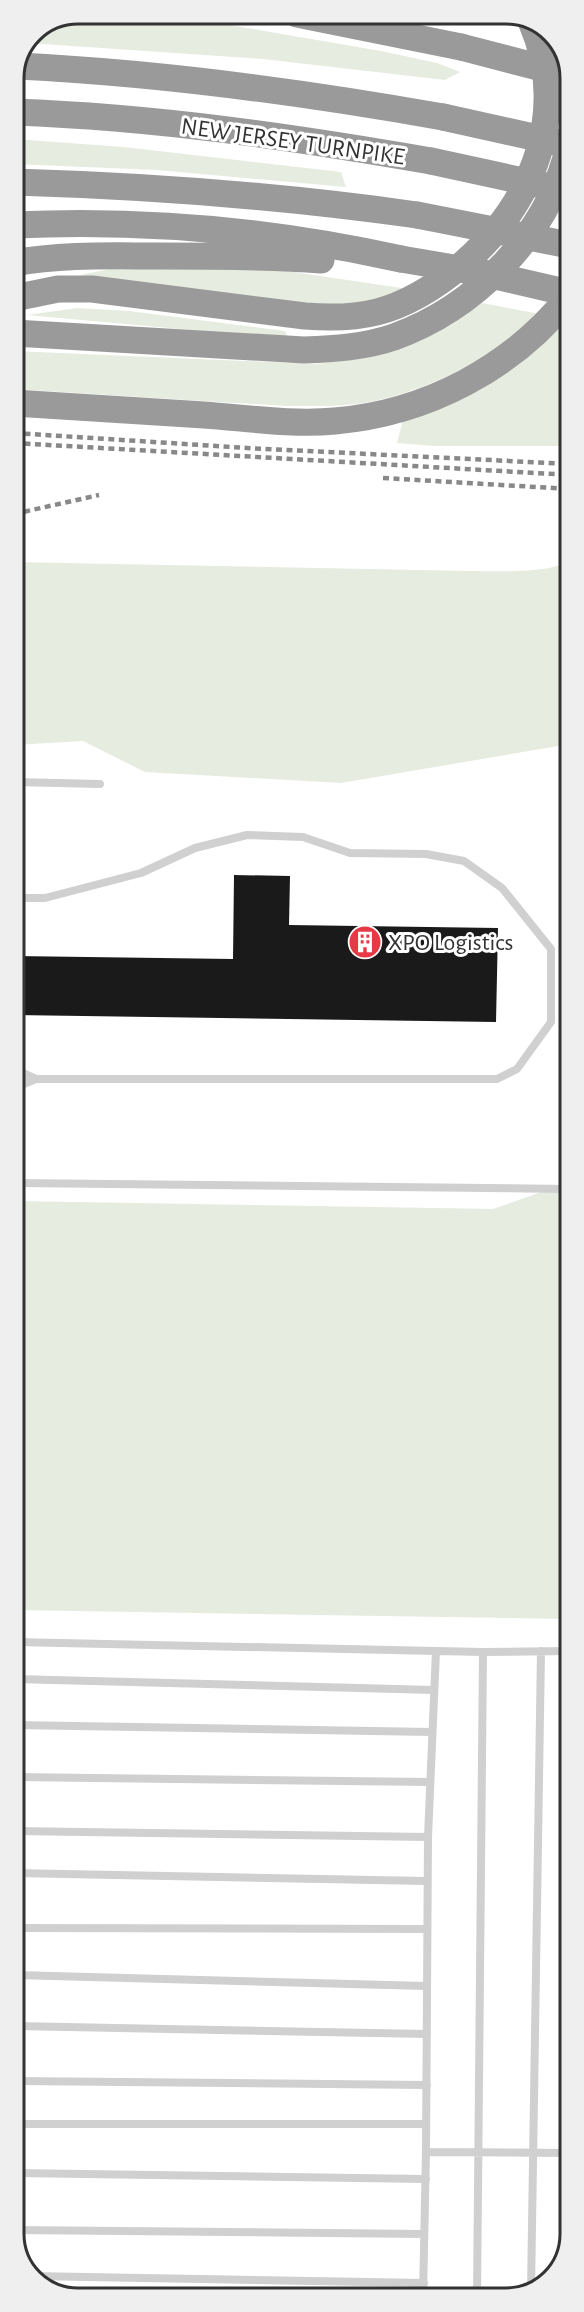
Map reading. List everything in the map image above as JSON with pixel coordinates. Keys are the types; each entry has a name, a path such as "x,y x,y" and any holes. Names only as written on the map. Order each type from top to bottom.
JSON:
{"highway":[{"path":"347,24 461,47 560,73"},
{"path":"24,296 58,290 92,289 305,316 338,318 379,312 414,297 454,271 488,240 510,213 530,180 543,139 546,97 542,55 535,32"},
{"name":"NEW JERSEY TURNPIKE","path":"25,66 115,72 270,88 443,117 560,143"},
{"name":"NEW JERSEY TURNPIKE","path":"24,113 116,118 270,135 431,161 560,189"},
{"path":"24,334 304,350 350,347 393,337 431,320 486,282 528,236 546,207 560,175"},
{"path":"24,183 206,190 314,200 417,215 560,242"},
{"path":"24,225 78,223 192,229 334,244 401,259 483,273 560,293"},
{"path":"24,262 57,257 94,256 271,257 331,261 401,259"},
{"path":"24,404 313,422 374,416 420,403 463,385 484,373 543,327 560,306"}],"lane":[{"path":"24,782 100,784"},
{"path":"24,898 45,898 141,873 195,848 247,835 303,837 350,853 426,854 464,861 502,888 551,949 551,1022 517,1069 497,1078 36,1079 24,1084"},
{"path":"24,1074 36,1079"},
{"path":"24,1184 371,1185 560,1189"},
{"path":"24,1642 483,1652 560,1651"},
{"path":"424,2288 428,1837 436,1651"},
{"path":"531,2282 541,1651"},
{"path":"477,2288 483,1652"},
{"path":"24,1679 434,1690"},
{"path":"24,1725 432,1732"},
{"path":"24,1777 430,1782"},
{"path":"24,1831 428,1837"},
{"path":"24,1873 428,1881"},
{"path":"24,1928 427,1929"},
{"path":"24,1975 427,1986"},
{"path":"24,2026 427,2034"},
{"path":"24,2081 427,2085"},
{"path":"24,2124 426,2124"},
{"path":"426,2152 560,2153"},
{"path":"24,2173 426,2179"},
{"path":"24,2230 424,2234"},
{"path":"44,2276 424,2283"}],"shaded area":[{"path":"224,24 381,51 437,63 460,72 445,80 263,59 37,44 48,33 67,25"},
{"path":"24,140 124,147 341,172 346,187 157,170 24,164"},
{"path":"110,269 273,269 408,289 351,307 299,304 134,284 80,275"},
{"path":"482,303 540,314 482,358 460,370 416,389 359,404 286,406 24,390 24,351 316,364 372,357 419,341 454,323"},
{"path":"77,308 129,311 285,331 289,339 27,315"},
{"path":"560,328 560,446 433,446 397,443 403,420 523,360"},
{"path":"24,562 507,571 560,565 560,746 341,783 145,772 83,741 24,744"},
{"path":"560,1186 560,1619 24,1610 24,1201 493,1209"}],"building":[{"name":"XPO Logistics","path":"234,875 290,876 289,925 498,928 496,1022 24,1015 24,956 233,959"}],"railway":[{"path":"24,434 247,448 560,464"},
{"path":"24,444 560,474"},
{"path":"383,478 560,488"},
{"path":"24,512 99,495"}],"place":[{"name":"XPO Logistics","path":"365,942"}]}
